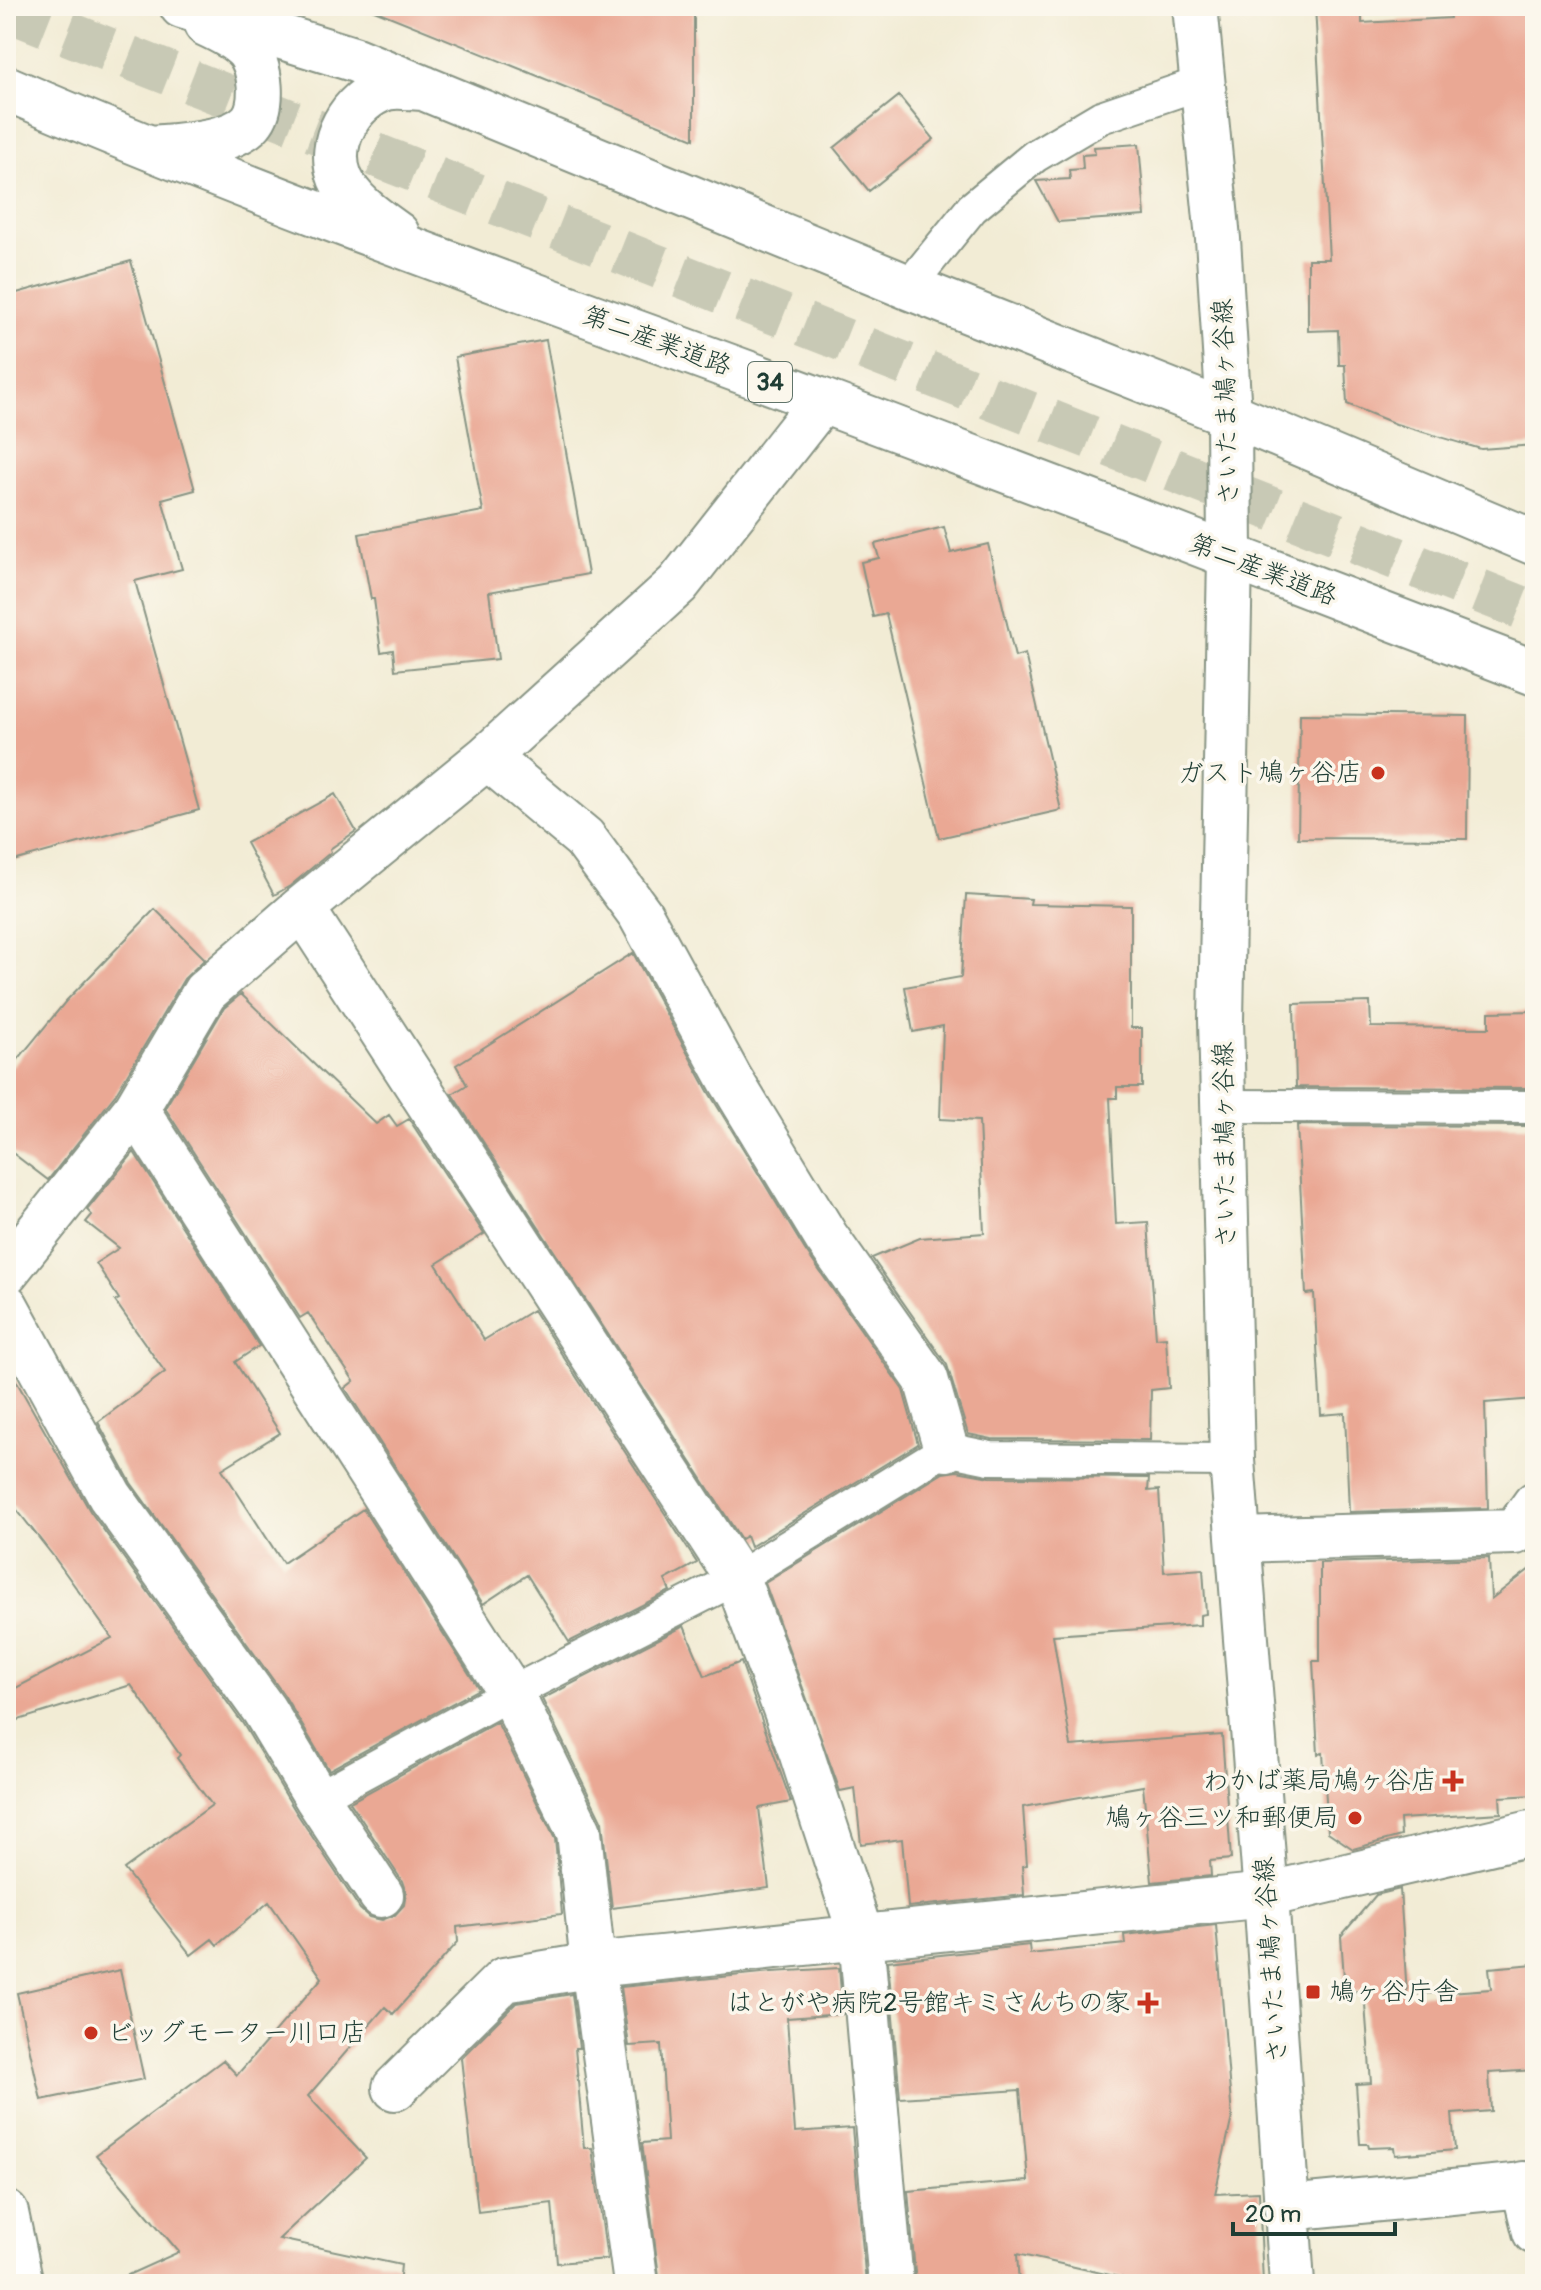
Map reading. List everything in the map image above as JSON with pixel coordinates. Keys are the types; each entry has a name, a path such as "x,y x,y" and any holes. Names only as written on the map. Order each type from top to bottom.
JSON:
{"main road":[{"path":"148,149 197,143 231,134 251,122 260,101 260,82 248,51 220,31 172,6"},
{"path":"182,6 353,59 908,287 1229,414 1535,543"},
{"name":"さいたま鳩ヶ谷線","path":"1195,6 1218,239 1229,414 1230,557 1221,1020 1232,1460 1292,2284"},
{"name":"第二産業道路","path":"6,88 148,149 440,262 822,401 1535,673"},
{"path":"425,88 388,88 362,101 343,125 336,155 340,179 357,203 393,232 440,262"},
{"path":"6,1272 136,1109 205,992 302,908 487,757 678,584 822,401"},
{"path":"487,757 584,838 640,914 730,1079 826,1237 926,1379 946,1449"},
{"path":"302,908 737,1578 801,1752 861,1936 891,2284"},
{"path":"136,1109 511,1693 579,1832 593,1965 636,2284"},
{"path":"6,1306 110,1496 264,1710 381,1895"},
{"path":"1239,1540 1528,1531"},
{"path":"395,2088 504,1980 593,1965 1266,1895 1535,1832"},
{"path":"1288,2208 1529,2184 1535,2232"},
{"path":"6,2213 21,2284"}],"lane":[{"path":"908,287 972,208 1035,156 1101,117 1204,82"},
{"path":"1224,1106 1535,1107"},
{"path":"317,1798 511,1693 737,1578 946,1449 990,1458 1232,1460"}],"building":[{"path":"694,6 694,139 369,8"},
{"path":"1315,6 1362,6 1362,23 1450,18 1448,6 1535,6 1535,445 1481,449 1396,424 1347,404 1345,365 1339,365 1338,330 1308,331 1308,259 1329,259"},
{"path":"899,96 934,139 869,191 834,148"},
{"path":"1139,144 1145,216 1058,222 1036,181 1070,179 1069,170 1083,169 1082,155 1095,154 1094,147"},
{"path":"131,261 195,490 162,499 182,569 135,581 199,810 6,863 6,296"},
{"path":"546,340 588,574 489,592 498,659 395,670 393,650 381,652 374,599 371,599 359,534 483,511 455,357"},
{"path":"944,527 951,553 988,544 1015,657 1025,654 1061,810 939,838 886,614 873,617 861,562 879,558 875,544"},
{"path":"1300,714 1468,716 1467,839 1298,838"},
{"path":"335,794 356,831 330,849 331,852 290,886 274,895 246,843"},
{"path":"966,895 1031,899 1030,904 1131,906 1131,1028 1142,1028 1142,1087 1117,1087 1117,1098 1110,1098 1116,1224 1148,1222 1156,1338 1166,1337 1169,1388 1151,1390 1150,1440 992,1439 968,1434 947,1365 872,1258 920,1238 984,1233 979,1121 940,1119 943,1026 913,1032 905,987 961,977"},
{"path":"155,909 205,959 184,979 115,1095 48,1180 6,1148 6,1074 66,1001"},
{"path":"633,953 708,1091 805,1250 903,1390 918,1444 750,1547 746,1536 741,1539 452,1094 467,1085 456,1065"},
{"path":"241,994 376,1124 389,1115 397,1126 409,1119 484,1234 436,1264 484,1340 533,1310 697,1563 665,1580 670,1591 569,1642 527,1575 483,1604 345,1388 354,1381 308,1313 300,1318 165,1108 224,1008"},
{"path":"1370,1002 1371,1027 1489,1028 1489,1012 1535,1011 1535,1088 1296,1087 1294,1004"},
{"path":"1297,1125 1535,1126 1535,1399 1485,1403 1488,1508 1349,1512 1345,1413 1321,1415 1314,1293 1306,1294"},
{"path":"134,1152 259,1346 235,1362 280,1433 222,1469 283,1563 363,1509 479,1689 329,1770 284,1695 131,1483 98,1422 165,1372 115,1301 119,1299 96,1263 119,1248 86,1222 92,1215 87,1210"},
{"path":"6,1363 90,1511 243,1724 296,1812 360,1909 369,1917 382,1920 395,1915 404,1905 406,1893 402,1881 350,1802 497,1722 555,1839 562,1914 457,1927 458,1942 393,2014 385,2007 308,2096 366,2158 279,2239 401,2265 399,2284 108,2284 179,2252 96,2155 223,2060 237,2075 322,1978 269,1902 217,1945 212,1939 191,1955 124,1869 212,1805 177,1758 180,1755 131,1685 6,1724 6,1693 112,1638 6,1496"},
{"path":"957,1471 990,1477 1149,1478 1148,1491 1159,1490 1164,1572 1203,1569 1206,1614 1200,1615 1200,1625 1053,1635 1071,1746 1222,1735 1231,1859 1210,1861 1211,1876 1152,1882 1143,1786 1023,1807 1027,1865 1022,1866 1024,1895 908,1907 902,1839 861,1844 855,1788 840,1791 765,1583 943,1473"},
{"path":"1489,1558 1491,1599 1535,1565 1535,1795 1500,1797 1501,1813 1400,1819 1401,1836 1353,1849 1328,1832 1323,1753 1318,1754 1313,1661 1320,1661 1320,1563"},
{"path":"684,1626 705,1676 741,1662 791,1802 759,1808 769,1888 612,1908 602,1822 542,1699"},
{"path":"1400,1889 1407,1995 1491,1989 1489,1968 1535,1964 1535,2070 1489,2073 1491,2111 1452,2114 1455,2150 1395,2155 1394,2147 1369,2148 1368,2144 1360,2144 1356,2084 1371,2083 1364,1991 1345,1992 1341,1936 1376,1895"},
{"path":"1216,1925 1232,2117 1215,2194 1259,2192 1263,2284 1150,2284 1017,2254 1019,2284 916,2284 908,2191 1028,2181 1020,2090 900,2098 888,1961 1029,1945 1030,1954 1125,1944 1124,1935"},
{"path":"839,1968 843,2014 787,2018 795,2132 852,2128 866,2284 660,2284 642,2143 667,2141 661,2044 629,2046 621,1987"},
{"path":"120,1970 144,2079 41,2100 17,1993"},
{"path":"572,1994 579,2048 575,2048 584,2148 592,2148 607,2259 557,2263 552,2203 478,2212 461,2058 516,2003"}],"tunnel":[{"path":"6,9 1535,613"}],"place":[{"name":"ガスト鳩ヶ谷店","path":"1378,773"},
{"name":"わかば薬局鳩ヶ谷店","path":"1453,1781"},
{"name":"鳩ヶ谷三ツ和郵便局","path":"1355,1818"},
{"name":"鳩ヶ谷庁舎","path":"1313,1992"},
{"name":"はとがや病院2号館キミさんちの家","path":"1148,2003"},
{"name":"ビッグモーター川口店","path":"91,2033"}]}
